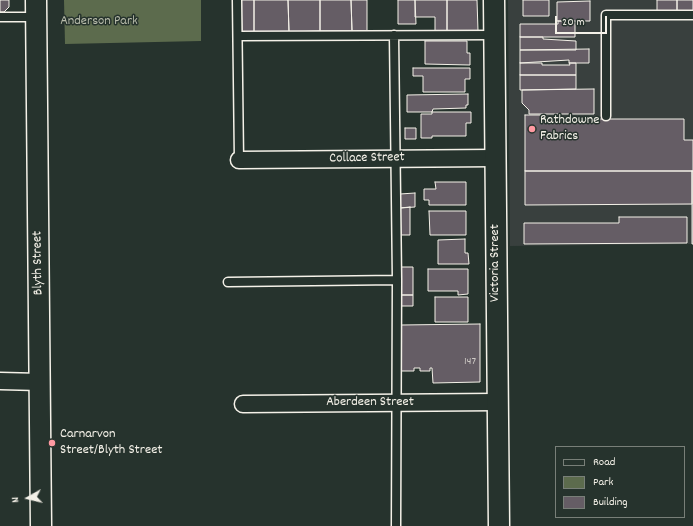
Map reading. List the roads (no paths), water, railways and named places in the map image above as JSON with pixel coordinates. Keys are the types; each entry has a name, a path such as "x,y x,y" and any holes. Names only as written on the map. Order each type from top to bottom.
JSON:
{"street":[{"name":"Victoria Street","path":"494,0 499,526"},
{"name":"Blyth Street","path":"36,9 41,526"},
{"name":"Collace Street","path":"238,160 495,158"},
{"path":"0,382 40,382"},
{"name":"Aberdeen Street","path":"243,404 497,402"}],"lane":[{"path":"238,0 238,160"},
{"path":"0,16 36,9"},
{"path":"606,116 606,15 693,15"},
{"path":"394,35 397,280 396,526"},
{"path":"238,36 494,35"},
{"path":"228,282 397,280"}],"place":[{"name":"Rathdowne Fabrics","path":"532,129"},
{"name":"Carnarvon Street/Blyth Street","path":"52,443"}],"park label":[{"name":"Anderson Park","path":"99,22"}]}
